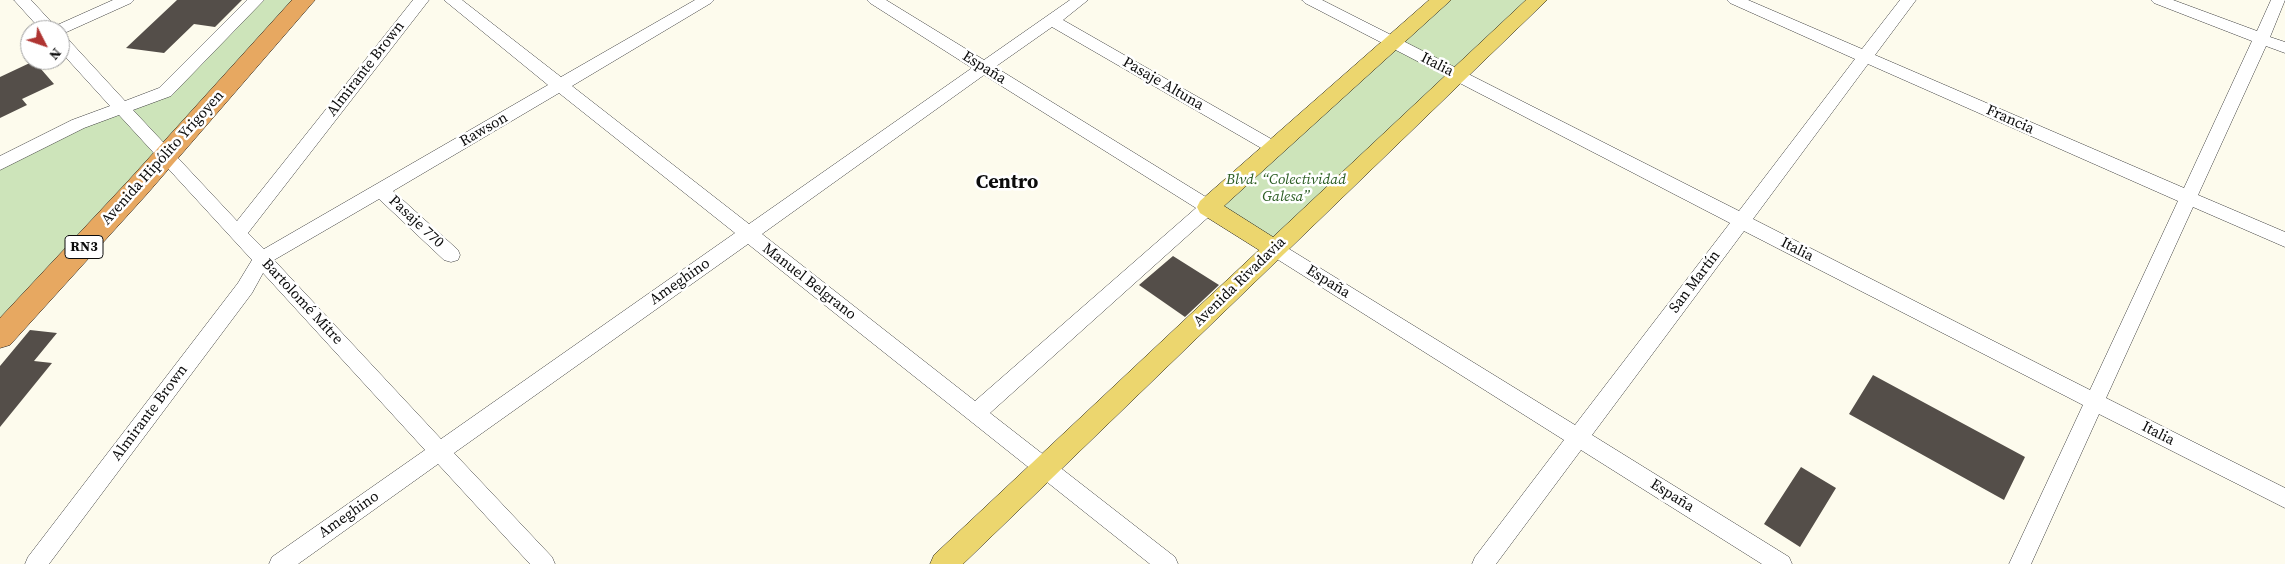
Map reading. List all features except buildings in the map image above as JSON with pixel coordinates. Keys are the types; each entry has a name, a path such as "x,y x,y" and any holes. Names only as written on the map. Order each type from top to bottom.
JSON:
{"highway":[{"name":"Avenida Hipólito Yrigoyen","path":"0,337 304,0"}],"main road":[{"path":"1208,207 1441,0"},
{"name":"Avenida Rivadavia","path":"944,564 1537,0"},
{"name":"España","path":"1208,207 1275,249"}],"street":[{"path":"22,0 41,20"},
{"path":"70,25 126,0"},
{"path":"0,164 78,124 165,92 256,0"},
{"name":"Almirante Brown","path":"238,234 421,0"},
{"name":"Manuel Belgrano","path":"452,0 1167,564"},
{"name":"Rawson","path":"262,259 706,0"},
{"name":"España","path":"875,0 1208,207"},
{"name":"Ameghino","path":"280,564 1080,0"},
{"name":"Italia","path":"1310,0 2285,500"},
{"name":"Francia","path":"1735,0 2285,240"},
{"name":"San Martín","path":"1483,564 1908,0"},
{"path":"2159,0 2285,48"},
{"path":"2020,564 2279,0"},
{"name":"Pasaje Altuna","path":"1052,20 1274,148"},
{"name":"Bartolomé Mitre","path":"70,52 544,564"},
{"name":"Pasaje 770","path":"381,190 452,255"},
{"path":"976,413 1208,207"},
{"name":"España","path":"1275,249 1781,564"},
{"name":"Almirante Brown","path":"36,564 245,288 262,259"}],"green space":[{"path":"256,0 304,0 0,337 0,164 78,124 153,99"},
{"name":"Blvd. “Colectividad Galesa”","path":"1441,0 1537,0 1275,249 1208,207"}],"district":[{"name":"Centro","path":"1007,183"}]}
